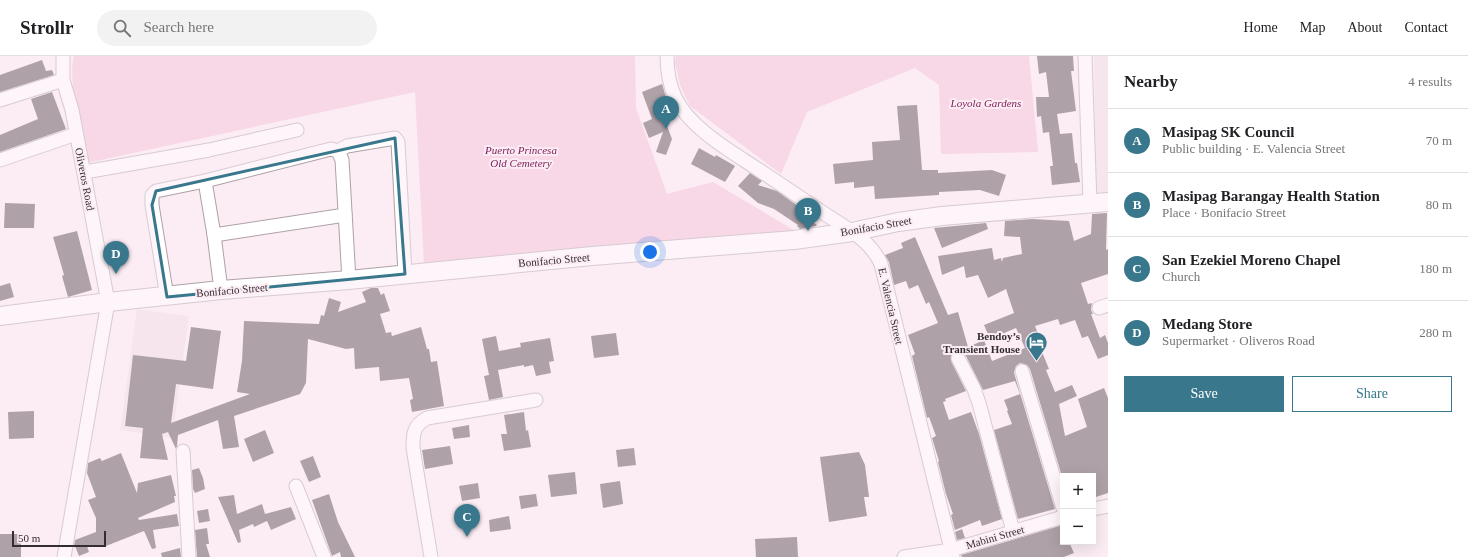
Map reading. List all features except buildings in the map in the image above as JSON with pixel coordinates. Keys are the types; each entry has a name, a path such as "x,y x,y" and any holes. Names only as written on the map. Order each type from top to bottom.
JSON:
{"street":[{"name":"Oliveros Road","path":"63,56 63,80 72,110 85,172 108,302 64,557"},
{"name":"E. Valencia Street","path":"667,56 667,71 675,98 684,112 696,125 738,156 852,232 871,247 877,255 881,264 952,553"},
{"path":"1085,56 1099,203"},
{"path":"0,100 63,80"},
{"path":"85,172 209,150 297,130"},
{"path":"0,160 76,134"},
{"path":"167,297 152,205 152,195 156,191 205,181 327,150 335,149 338,151 347,146 384,139 395,138 398,142 405,274"},
{"path":"338,151 342,160 349,280"},
{"path":"205,181 221,290"},
{"name":"Bonifacio Street","path":"0,316 108,302 167,297 221,290 794,240 852,232 898,222 942,216 1099,203"},
{"path":"214,235 345,215"},
{"path":"958,358 974,389 979,403 1013,531"},
{"path":"1022,371 1060,498"},
{"path":"431,557 413,448 415,430 419,423 427,418 536,400"},
{"path":"183,451 189,557"},
{"path":"296,486 324,557"},
{"path":"1096,508 1108,506"},
{"name":"Mabini Street","path":"904,557 952,553 1013,531 1060,518"}],"highlighted area":[{"path":"395,138 405,274 167,297 152,205 156,191"}],"shaded area":[{"path":"1094,56 1108,56 1108,197 1096,198"},
{"path":"137,309 189,316 172,438 120,430"}],"green space":[{"name":"Puerto Princesa Old Cemetery","path":"74,56 635,56 636,108 667,194 713,182 797,232 424,265 415,92 87,163 72,78"},
{"name":"Loyola Gardens","path":"676,56 1029,56 1038,152 941,154 939,85 915,68 807,112 781,174 690,106 680,85 675,63"}],"place":[{"name":"Masipag SK Council","path":"666,129"},
{"name":"Masipag Barangay Health Station","path":"808,231"},
{"name":"Medang Store","path":"116,274"},
{"name":"Bendoy’s Transient House","path":"1036,362"},
{"name":"San Ezekiel Moreno Chapel","path":"467,537"}]}
